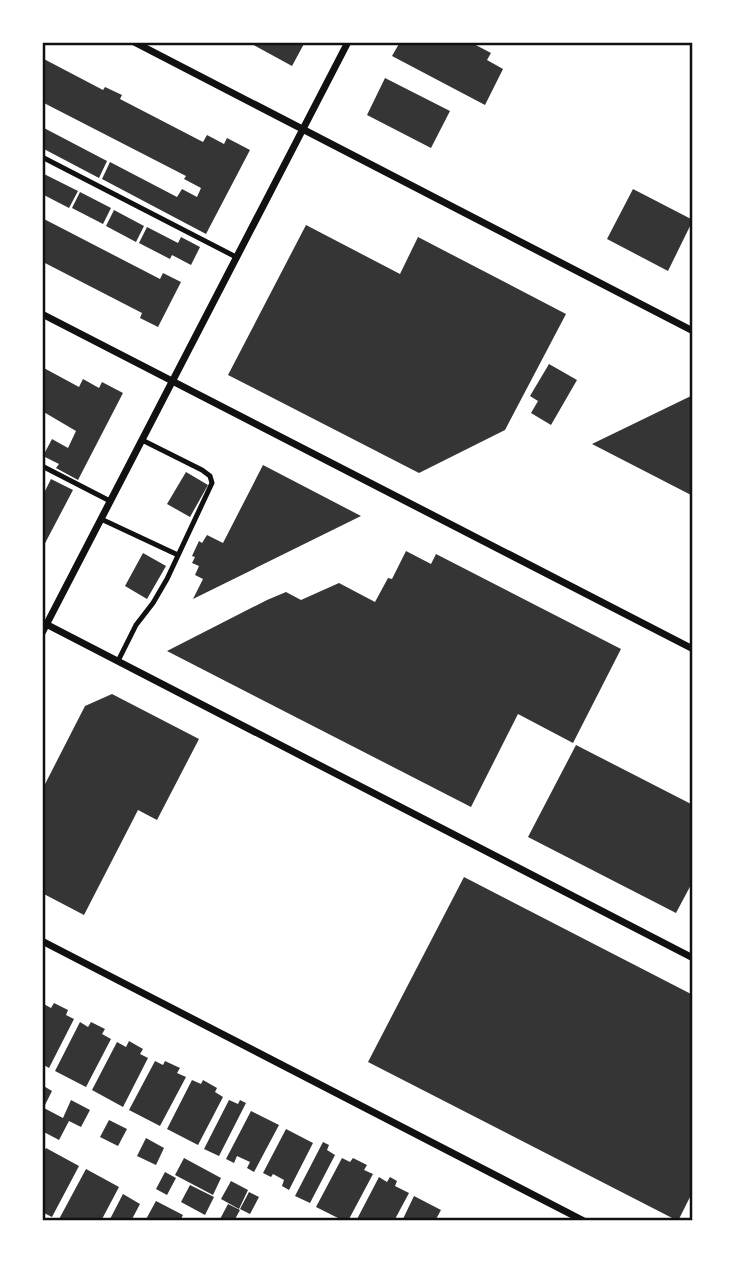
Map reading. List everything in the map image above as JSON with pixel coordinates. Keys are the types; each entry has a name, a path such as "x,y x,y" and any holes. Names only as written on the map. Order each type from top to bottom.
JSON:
{"street":[{"path":"134,42 693,331"},
{"path":"42,633 44,623 101,519 348,42"},
{"path":"42,314 693,649"},
{"path":"44,623 693,958"},
{"path":"42,941 584,1221"}],"lane":[{"path":"42,157 236,257"},
{"path":"118,661 136,625 153,603 212,483 211,476 202,470 142,440"},
{"path":"42,466 110,501"},
{"path":"101,519 178,555"}],"building":[{"path":"248,42 305,42 292,66"},
{"path":"400,42 470,42 491,53 487,60 503,69 485,105 392,56"},
{"path":"42,58 103,90 105,87 122,95 120,99 203,142 207,135 224,144 227,138 250,150 206,234 102,179 110,162 177,197 182,189 197,197 201,188 184,179 186,176 42,102"},
{"path":"385,78 450,111 431,148 367,115"},
{"path":"44,128 107,161 99,178 42,148"},
{"path":"42,173 78,191 69,208 42,194"},
{"path":"633,189 693,220 668,271 607,239"},
{"path":"80,192 111,208 103,224 72,208"},
{"path":"114,210 144,226 136,242 106,226"},
{"path":"42,216 160,279 163,273 181,282 158,327 140,318 142,313 43,262"},
{"path":"306,225 400,274 418,237 566,314 505,430 419,473 228,375"},
{"path":"147,227 178,243 181,237 200,247 191,265 172,255 170,259 139,243"},
{"path":"549,364 577,380 551,425 531,413 538,401 530,396"},
{"path":"42,367 79,387 83,379 99,388 102,382 123,393 78,480 56,468 59,464 43,456 52,439 68,448 76,431 42,411"},
{"path":"693,395 693,496 592,444"},
{"path":"263,465 361,516 193,599 203,579 195,575 199,566 192,563 195,557 192,556 199,541 202,543 207,535 223,543"},
{"path":"186,472 208,485 190,517 167,504"},
{"path":"51,479 73,490 42,549 42,497"},
{"path":"406,551 431,564 436,554 621,649 573,743 518,714 471,807 167,651 286,592 301,600 339,583 375,602 388,578 392,579"},
{"path":"143,553 166,566 147,599 125,586"},
{"path":"112,694 199,739 157,820 138,810 84,915 42,893 42,790 85,706"},
{"path":"576,745 693,805 693,881 676,913 528,837"},
{"path":"464,877 693,995 693,1191 678,1221 368,1062"},
{"path":"42,1003 51,1008 54,1003 68,1010 66,1015 74,1019 49,1068 42,1064"},
{"path":"80,1022 88,1027 91,1022 105,1029 102,1034 111,1039 86,1087 55,1071"},
{"path":"129,1041 143,1049 140,1054 148,1058 123,1107 92,1090 117,1042 126,1047"},
{"path":"155,1061 163,1065 165,1061 180,1068 177,1073 186,1077 160,1126 129,1110"},
{"path":"192,1080 201,1084 203,1080 217,1088 215,1092 223,1097 198,1145 167,1129"},
{"path":"42,1085 52,1091 42,1111"},
{"path":"71,1100 90,1110 81,1127 69,1121 59,1140 42,1131 44,1108 63,1118"},
{"path":"229,1100 238,1104 240,1100 246,1103 219,1156 204,1149"},
{"path":"251,1111 279,1125 254,1172 247,1168 250,1162 237,1156 234,1163 226,1159"},
{"path":"109,1120 127,1129 118,1146 100,1137"},
{"path":"286,1129 313,1143 289,1190 282,1186 284,1180 273,1174 271,1177 263,1173"},
{"path":"146,1138 164,1148 156,1165 137,1156"},
{"path":"323,1142 329,1145 327,1150 335,1155 310,1203 295,1196"},
{"path":"46,1148 79,1166 52,1217 42,1212 42,1155"},
{"path":"184,1158 221,1178 213,1195 175,1175"},
{"path":"342,1158 350,1162 353,1158 367,1165 364,1170 373,1174 348,1221 316,1207"},
{"path":"86,1169 119,1187 101,1221 58,1221"},
{"path":"165,1172 176,1178 167,1195 156,1189"},
{"path":"379,1177 387,1182 390,1177 397,1181 395,1186 409,1193 394,1221 356,1221"},
{"path":"231,1181 248,1190 239,1209 221,1199"},
{"path":"190,1185 214,1197 205,1215 181,1202"},
{"path":"249,1192 259,1197 250,1214 240,1209"},
{"path":"123,1194 140,1204 131,1221 109,1221"},
{"path":"414,1196 441,1210 435,1221 402,1221"},
{"path":"156,1201 183,1215 180,1221 145,1221"},
{"path":"228,1204 240,1210 234,1221 219,1221"}]}
